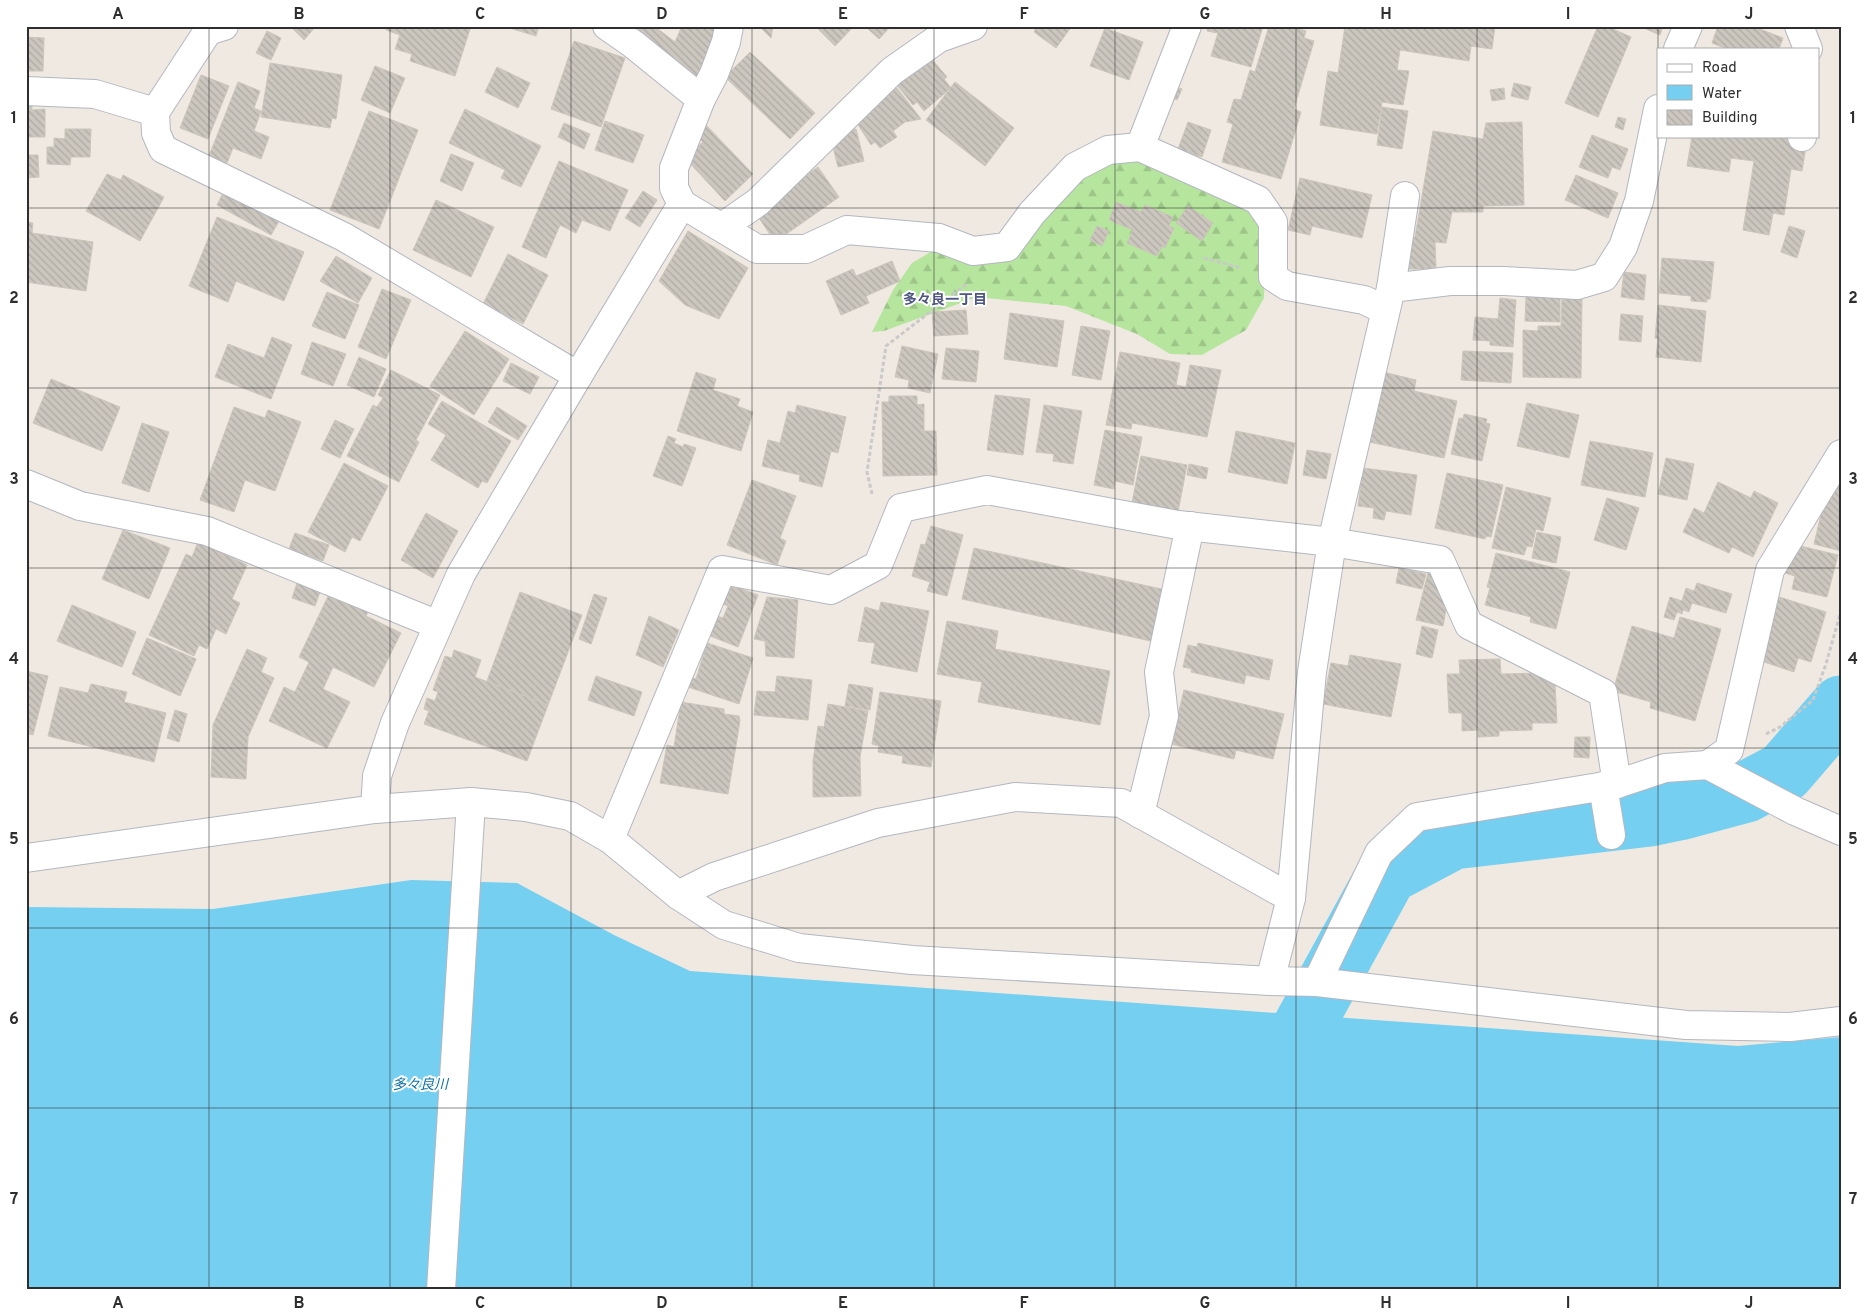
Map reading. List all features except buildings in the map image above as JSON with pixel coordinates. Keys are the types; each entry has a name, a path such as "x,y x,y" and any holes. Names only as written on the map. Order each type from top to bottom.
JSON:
{"street":[{"path":"224,26 208,31 155,112 156,133 163,149 344,237 578,376"},
{"path":"607,26 633,44 701,99"},
{"path":"729,26 726,42 674,168 674,188 682,204 757,249 806,249 847,230 939,238 973,251 1007,247 1032,213 1075,167 1108,150 1140,148 1258,200 1273,222 1273,277 1287,286 1364,300 1388,299 1450,281 1504,281 1577,285 1604,277 1623,247 1639,201 1657,114"},
{"path":"722,228 758,202 892,71 939,38 973,26"},
{"path":"1140,148 1187,26"},
{"path":"1678,48 1688,26"},
{"path":"1799,26 1808,48"},
{"path":"26,91 94,94 155,112"},
{"path":"1270,981 1291,898 1312,672 1332,542 1388,299 1405,196"},
{"path":"375,809 378,776 394,723 460,574 682,204"},
{"path":"1718,758 1770,570 1841,454"},
{"path":"26,484 80,506 207,530 438,625"},
{"path":"610,839 722,570 831,590 878,564 901,508 986,490 1190,526 1332,542 1440,560 1469,625 1603,693 1610,785 1611,835"},
{"path":"1140,814 1164,716 1159,672 1190,526"},
{"path":"1317,982 1379,853 1417,816 1497,805 1610,785 1665,768 1718,758 1796,811 1841,831"},
{"path":"678,895 714,877 878,823 1014,797 1121,804 1291,898"},
{"path":"441,1290 470,802"},
{"path":"26,858 375,809 470,802 526,808 570,816 610,839 678,895 724,926 798,948 912,960 1270,981 1317,982 1686,1025 1790,1027 1841,1021"}],"path":[{"path":"898,516 874,504 867,472 886,346 965,285 973,251"},
{"path":"1204,258 1273,277"},
{"path":"1718,758 1780,727 1812,700 1826,664 1841,611"}],"green space":[{"path":"1136,155 1249,206 1259,226 1265,254 1264,298 1246,330 1202,355 1170,354 1137,334 1066,306 977,297 884,331 872,332 893,290 912,263 934,250 1015,252 1073,182 1107,162"}],"water":[{"name":"多々良川","path":"411,880 517,883 614,935 690,971 1738,1046 1841,1037 1841,1290 26,1290 26,907 213,909"}],"waterway":[{"path":"1286,1094 1302,1029 1387,874 1453,839 1650,816 1746,792 1784,772 1841,706"}],"district":[{"name":"多々良一丁目","path":"945,300"}]}
